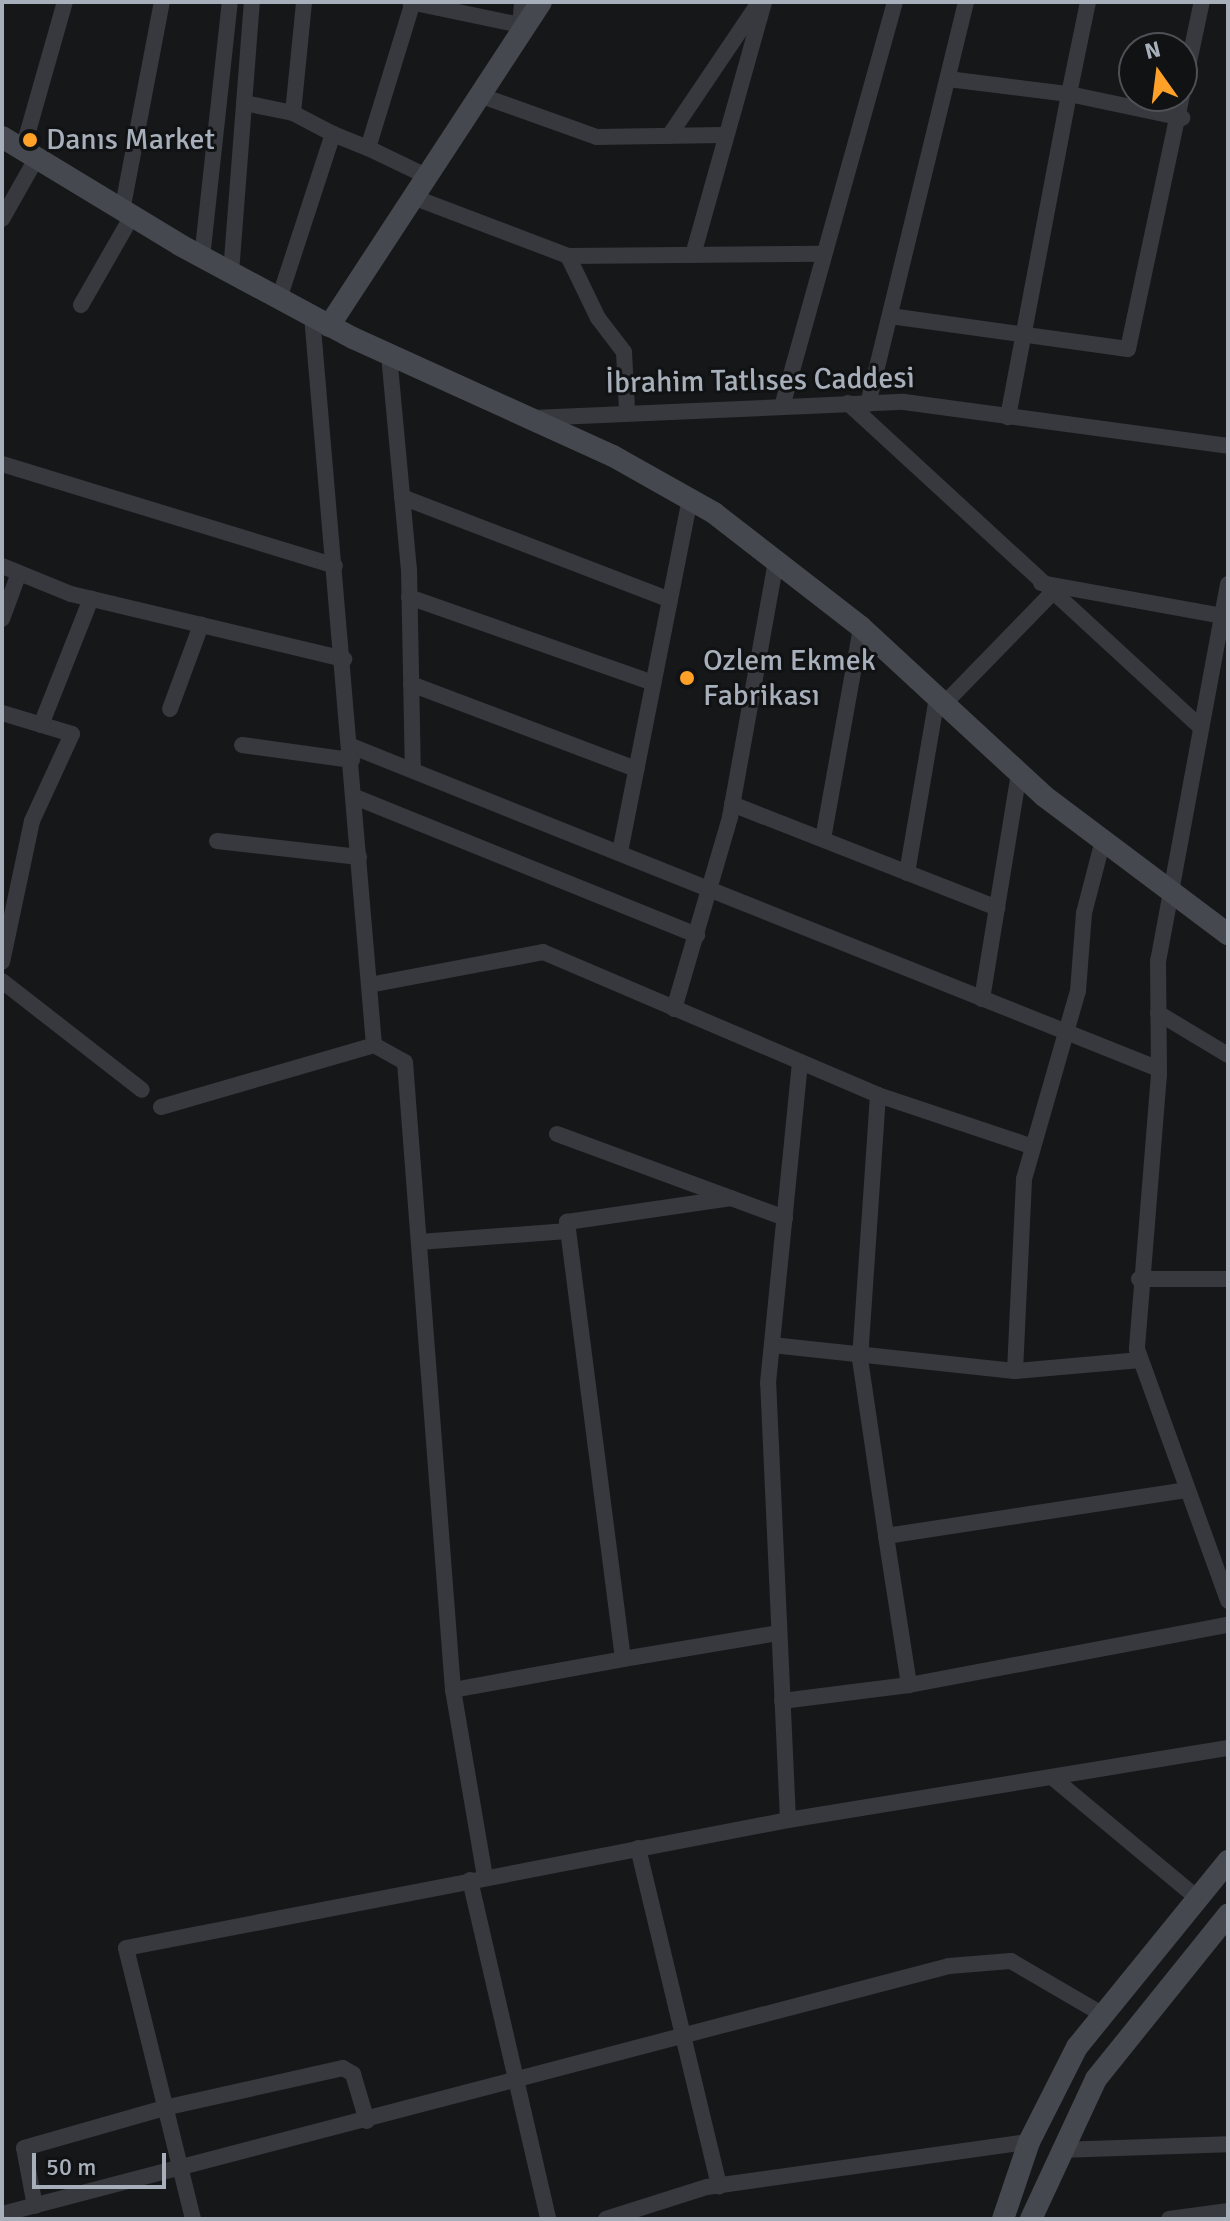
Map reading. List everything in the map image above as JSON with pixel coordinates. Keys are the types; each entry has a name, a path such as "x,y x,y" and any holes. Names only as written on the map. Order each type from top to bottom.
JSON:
{"main road":[{"path":"320,321 413,197 424,175 541,2"},
{"path":"2,137 202,258 320,321 530,418 690,499 861,627 1019,773 1228,934"},
{"path":"1000,2218 1029,2142 1100,2013 1228,1861"},
{"path":"1031,2219 1060,2150 1096,2079 1228,1915"}],"street":[{"path":"2,219 30,154 65,2"},
{"path":"81,305 127,214 162,2"},
{"path":"202,258 230,2"},
{"path":"231,273 252,2"},
{"path":"293,113 304,2"},
{"path":"368,148 412,2 522,26 522,2"},
{"path":"693,255 722,135 761,2"},
{"path":"669,136 761,2"},
{"path":"783,403 822,254 895,2"},
{"path":"868,404 966,2"},
{"path":"1008,417 1088,2"},
{"path":"890,316 1022,337 1128,349 1183,118 1202,2"},
{"path":"948,79 1069,94 1183,118"},
{"path":"479,95 597,137 722,135"},
{"path":"244,103 293,113 424,175"},
{"path":"279,299 333,134"},
{"path":"413,197 568,256 822,254"},
{"path":"568,256 598,318 624,352 627,410"},
{"path":"320,321 335,566 374,1045"},
{"path":"389,355 409,597 413,770"},
{"path":"848,403 1045,588 1200,727"},
{"name":"İbrahim Tatlıses Caddesi","path":"530,418 627,410 848,403 1008,417 1228,446"},
{"path":"2,464 335,566"},
{"path":"402,497 670,600"},
{"path":"620,852 690,499"},
{"path":"674,1009 711,890 732,804 776,561"},
{"path":"2,566 91,599 344,659"},
{"path":"2,619 19,573"},
{"path":"1228,584 1167,888 1158,1013 1159,1069 1139,1279 1141,1360 1228,1601"},
{"path":"1045,588 1222,616"},
{"path":"907,873 941,701 1045,588"},
{"path":"409,597 653,683"},
{"path":"41,725 91,599"},
{"path":"170,709 201,625"},
{"path":"823,839 861,627"},
{"path":"411,684 636,769"},
{"path":"2,713 72,734 32,821 2,962"},
{"path":"242,745 352,753 413,770 1159,1069"},
{"path":"982,999 1019,773"},
{"path":"355,797 697,935"},
{"path":"732,804 997,908"},
{"path":"1015,1371 1024,1179 1064,1032 1103,840"},
{"path":"217,841 359,857"},
{"path":"369,985 543,952 878,1095 1033,1147"},
{"path":"2,981 142,1090"},
{"path":"1158,1013 1228,1055"},
{"path":"161,1107 374,1045 405,1062 453,1690 478,1878 517,2083 548,2219"},
{"path":"788,1820 779,1633 772,1345 800,1062"},
{"path":"878,1095 860,1359 909,1685"},
{"path":"557,1134 785,1218"},
{"path":"623,1659 567,1222 731,1198"},
{"path":"419,1242 568,1231"},
{"path":"1139,1279 1228,1279"},
{"path":"772,1345 860,1359 1015,1371 1141,1360"},
{"path":"886,1536 1188,1490"},
{"path":"782,1701 909,1685 1228,1625"},
{"path":"453,1690 779,1633"},
{"path":"193,2219 178,2169 126,1948 788,1820 1228,1748"},
{"path":"1052,1777 1197,1898"},
{"path":"638,1848 719,2186"},
{"path":"2,2214 517,2083 949,1966 1011,1961 1100,2013"},
{"path":"35,2206 24,2148 164,2108 343,2068 353,2074 367,2121"},
{"path":"606,2219 719,2186 1029,2142"},
{"path":"1060,2150 1228,2144"},
{"path":"662,2201 666,2219"},
{"path":"1169,2219 1228,2211"}],"place":[{"name":"Danıs Market","path":"30,140"},
{"name":"Ozlem Ekmek Fabrikası","path":"687,678"}]}
